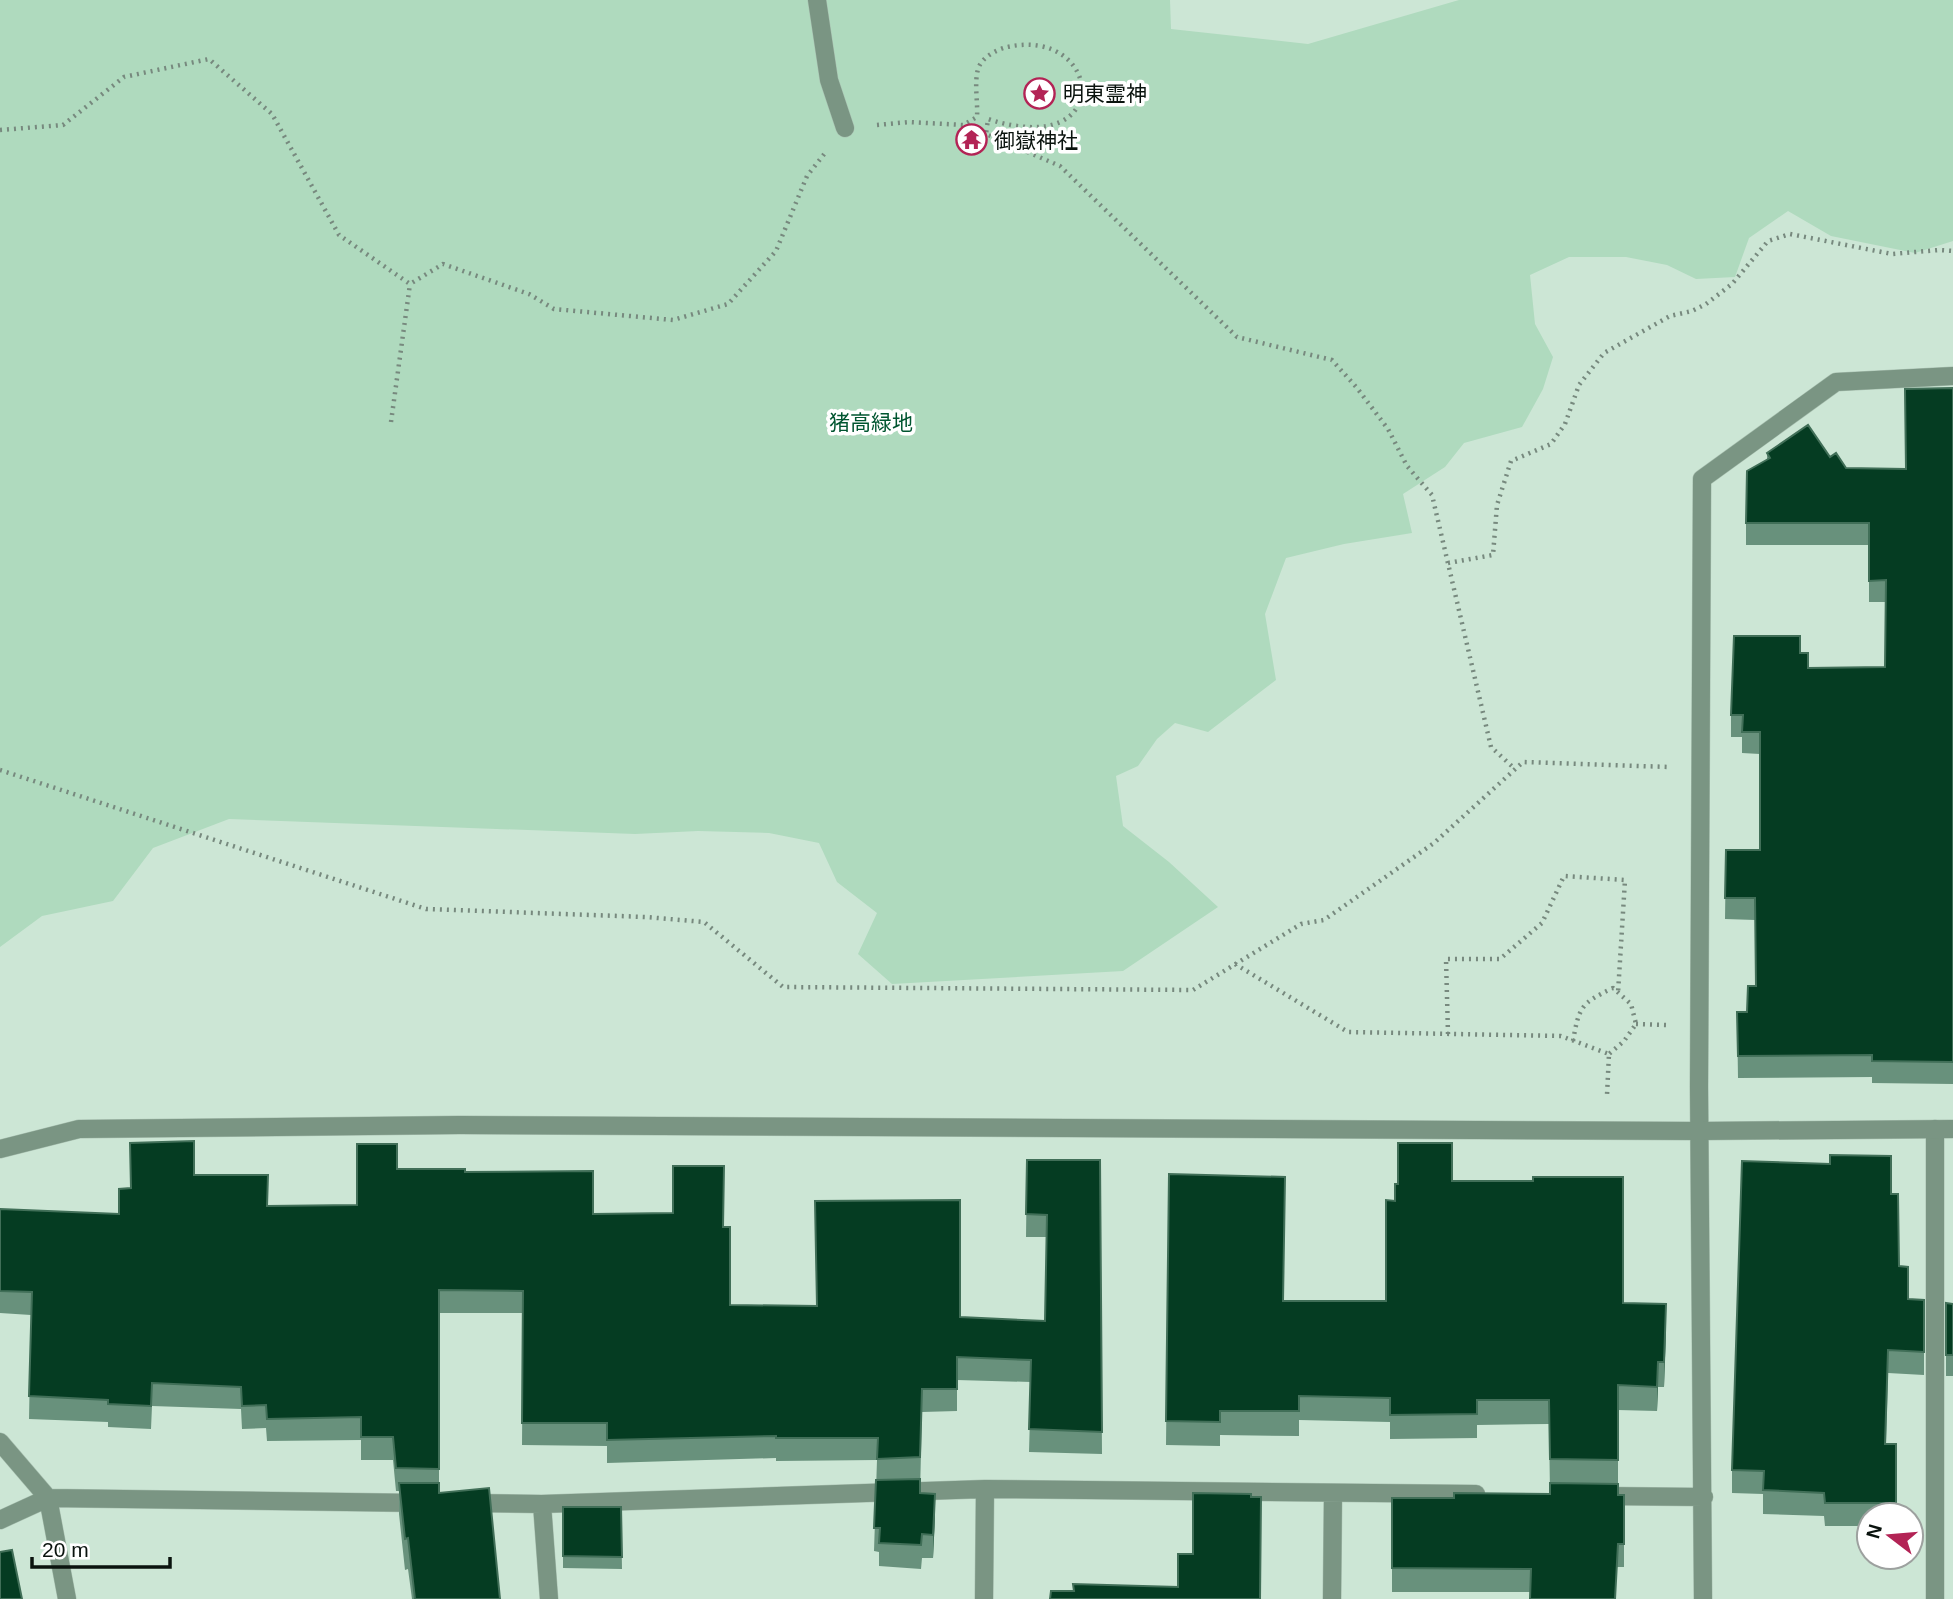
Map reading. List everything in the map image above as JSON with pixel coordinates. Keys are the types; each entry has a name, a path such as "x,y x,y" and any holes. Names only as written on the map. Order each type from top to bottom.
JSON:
{"street":[{"path":"817,0 829,80 845,128"},
{"path":"1703,1599 1700,1131 1702,480 1836,382 1953,376"},
{"path":"0,1149 79,1129 418,1125 1700,1131 1944,1129 1935,1599"},
{"path":"0,1442 48,1498 67,1599"},
{"path":"0,1520 48,1498 542,1504 985,1489 1498,1495"},
{"path":"984,1599 985,1489"},
{"path":"1332,1599 1333,1493"},
{"path":"1580,1495 1704,1497"},
{"path":"542,1504 549,1599"}],"path":[{"path":"410,284 443,264 529,294 554,309 674,320 728,304 776,251 807,176 845,128 909,122 963,125 977,117 978,68 984,58 995,51 1019,45 1052,50 1067,58 1081,77 1081,102 1069,117 1054,125 1033,129 988,119 986,134 1059,166 1237,337 1332,360 1357,388 1388,429 1407,466 1432,495 1491,747 1515,769"},
{"path":"0,130 63,125 124,77 209,59 272,114 340,234 410,284"},
{"path":"1448,563 1493,555 1497,506 1511,461 1551,444 1565,424 1579,385 1604,353 1670,316 1692,312 1706,304 1732,284 1768,241 1790,234 1892,254 1953,251"},
{"path":"391,422 410,284"},
{"path":"0,770 426,909 646,917 704,922 783,987 1193,990 1301,924 1324,920 1434,843 1522,762 1701,768"},
{"path":"1448,1034 1446,959 1500,958 1542,923 1564,876 1625,880 1618,993"},
{"path":"1235,964 1348,1032 1561,1036 1609,1054"},
{"path":"1573,1041 1577,1016 1589,999 1613,988 1631,1004 1636,1024 1624,1041 1609,1054 1607,1095"}],"green space":[{"name":"猪高緑地","path":"0,0 1170,0 1171,29 1308,44 1459,0 1953,0 1953,241 1915,253 1831,236 1788,211 1749,238 1735,277 1696,279 1667,265 1626,257 1569,257 1530,275 1535,324 1553,357 1543,389 1522,427 1464,443 1445,467 1403,494 1412,533 1344,544 1286,558 1265,614 1276,680 1208,732 1175,723 1157,739 1138,766 1116,776 1123,826 1169,862 1218,907 1123,971 892,984 858,954 877,913 837,882 819,843 769,833 698,831 635,834 229,819 153,848 113,901 42,916 0,947"}],"building":[{"path":"1953,388 1953,1062 1872,1061 1872,1055 1738,1056 1737,1012 1747,1012 1748,986 1756,986 1755,898 1725,898 1726,850 1760,850 1760,732 1742,732 1743,715 1731,715 1734,636 1800,636 1800,653 1808,653 1808,668 1885,667 1886,580 1869,581 1869,523 1746,523 1747,471 1770,458 1767,453 1808,425 1830,457 1836,453 1846,468 1906,469 1905,389"},
{"path":"194,1141 194,1175 268,1175 267,1206 357,1205 357,1144 397,1144 397,1169 465,1169 465,1172 593,1171 593,1214 673,1213 673,1166 724,1166 723,1227 730,1227 730,1305 817,1306 815,1201 960,1200 960,1317 1045,1321 1047,1215 1026,1214 1027,1160 1100,1160 1102,1432 1029,1429 1031,1360 957,1357 957,1389 922,1389 920,1457 877,1459 878,1438 776,1436 607,1440 607,1423 522,1423 523,1291 439,1290 439,1469 396,1468 393,1437 361,1437 361,1417 267,1419 266,1405 242,1406 241,1387 152,1383 151,1406 108,1404 108,1400 29,1396 32,1292 0,1291 0,1209 119,1214 119,1189 131,1188 130,1143"},
{"path":"1398,1143 1452,1143 1452,1181 1533,1181 1533,1177 1623,1177 1623,1303 1666,1304 1664,1362 1658,1362 1657,1387 1618,1385 1618,1460 1550,1459 1549,1400 1477,1400 1477,1414 1390,1415 1390,1398 1299,1396 1299,1411 1220,1411 1220,1422 1166,1421 1169,1174 1285,1177 1283,1301 1386,1301 1386,1200 1395,1201 1395,1184 1398,1184"},
{"path":"1830,1155 1891,1156 1891,1194 1898,1194 1899,1266 1908,1267 1908,1299 1924,1300 1924,1352 1888,1350 1885,1444 1896,1444 1896,1501 1825,1503 1824,1493 1763,1490 1764,1471 1732,1470 1742,1161 1830,1164"},
{"path":"1946,1303 1953,1304 1953,1355 1946,1355"},
{"path":"920,1479 920,1493 935,1494 933,1535 922,1534 921,1545 879,1543 880,1528 874,1528 876,1480"},
{"path":"399,1483 439,1483 439,1493 489,1488 500,1599 415,1599"},
{"path":"1550,1483 1618,1484 1618,1495 1624,1495 1624,1544 1618,1544 1615,1599 1530,1599 1531,1569 1392,1568 1392,1498 1454,1498 1454,1493 1550,1494"},
{"path":"1193,1493 1251,1494 1251,1497 1261,1497 1260,1599 1050,1599 1051,1591 1074,1591 1073,1584 1178,1587 1178,1554 1193,1554"},
{"path":"563,1507 621,1507 622,1557 563,1556"},
{"path":"12,1550 22,1599 0,1599 0,1552"}],"place":[{"name":"明東霊神","path":"1040,93"},
{"name":"御嶽神社","path":"971,140"}]}
